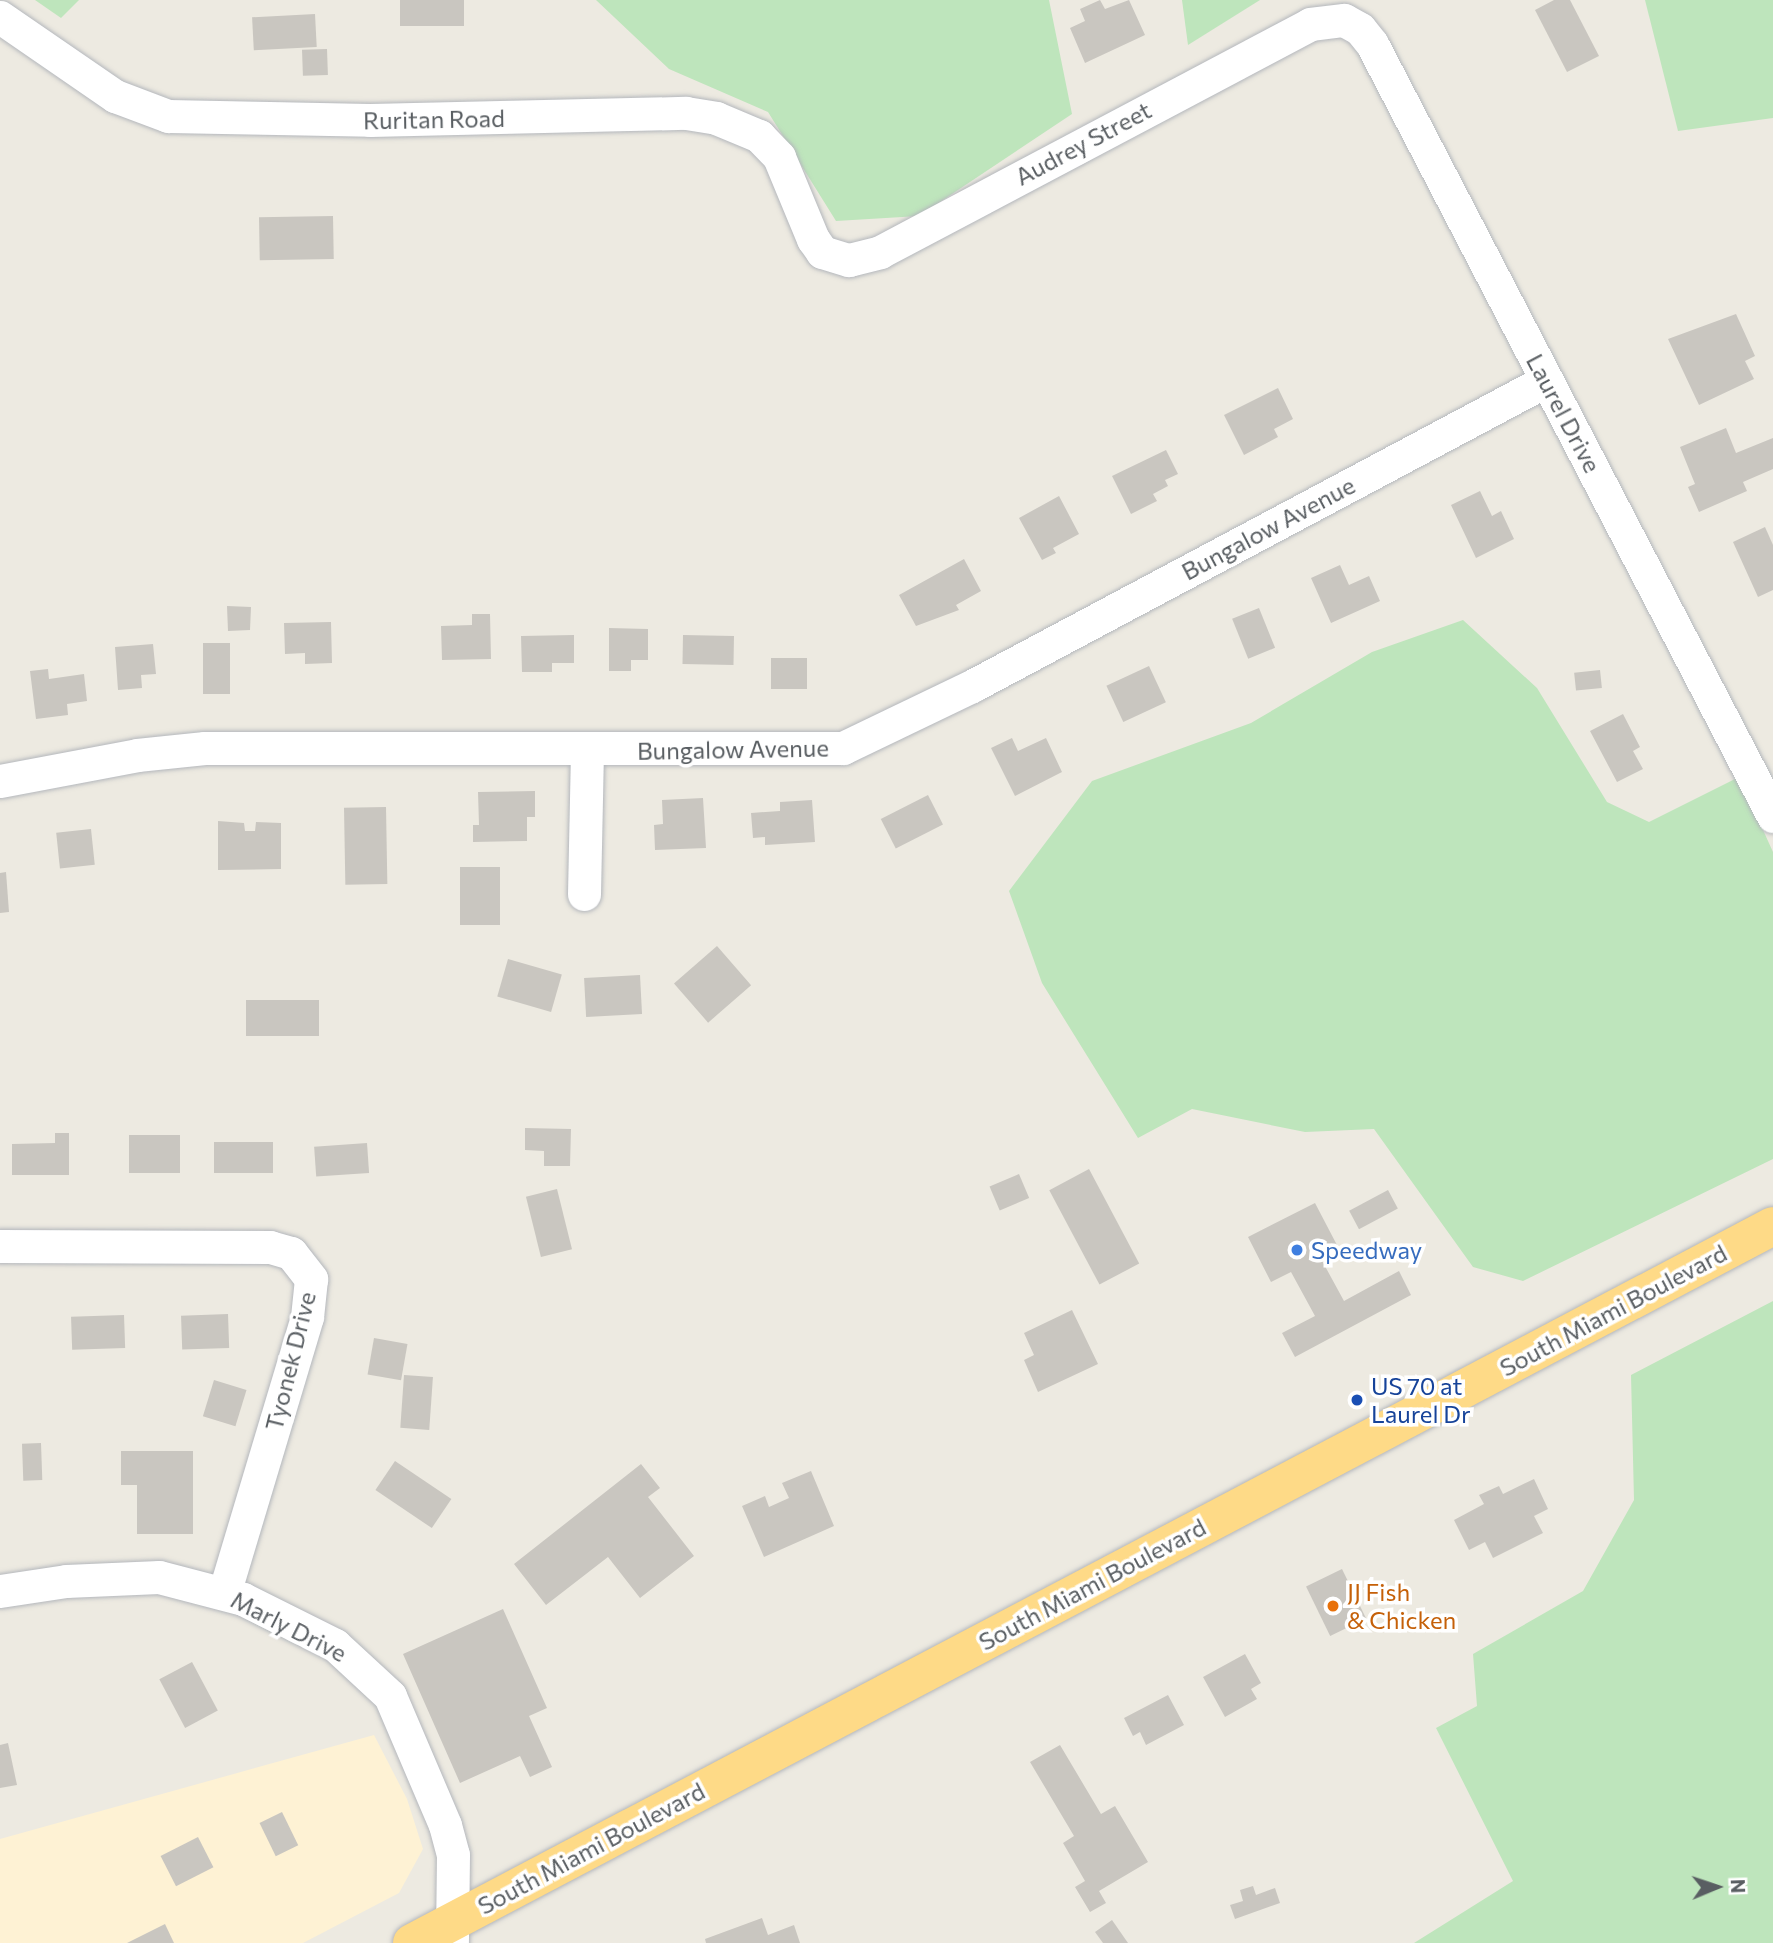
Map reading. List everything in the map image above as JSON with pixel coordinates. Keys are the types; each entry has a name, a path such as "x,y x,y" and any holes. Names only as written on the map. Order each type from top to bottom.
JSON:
{"highway":[{"name":"South Miami Boulevard","path":"412,1943 454,1931 1773,1226"}],"street":[{"name":"Ruritan Road","path":"0,17 115,96 168,116 370,120 686,113 716,118 759,136 779,157 822,252"},
{"name":"Audrey Street","path":"822,252 849,260 880,252 1310,24 1344,20"},
{"name":"Laurel Drive","path":"1344,20 1360,29 1372,44 1773,816"},
{"name":"Bungalow Avenue","path":"0,781 137,755 205,748 843,748 972,686 1547,380"},
{"path":"584,894 587,750"},
{"name":"Tyonek Drive","path":"0,1245 270,1247 291,1253 311,1279 307,1317 224,1593"},
{"name":"Marly Drive","path":"0,1591 66,1581 159,1577 224,1593 335,1645 390,1696 448,1833 454,1931"}],"shaded area":[{"path":"374,1735 407,1799 423,1849 399,1893 303,1943 0,1943 0,1839"}],"green space":[{"path":"35,0 79,0 61,18"},
{"path":"596,0 1049,0 1072,114 919,216 836,221 768,112 669,69"},
{"path":"1182,0 1260,0 1188,45"},
{"path":"1645,0 1773,0 1773,118 1678,131"},
{"path":"1463,620 1537,688 1607,802 1649,822 1739,777 1773,852 1773,1159 1523,1281 1473,1267 1374,1129 1305,1132 1192,1109 1138,1138 1042,983 1009,891 1092,781 1251,723 1372,652"},
{"path":"1773,1301 1773,1943 1414,1943 1513,1881 1436,1728 1477,1706 1473,1654 1583,1591 1634,1500 1631,1375"}],"building":[{"path":"400,0 464,0 464,26 400,26"},
{"path":"1100,0 1105,9 1129,0 1145,35 1085,63 1070,28 1085,21 1080,9"},
{"path":"1554,0 1570,0 1599,56 1567,72 1535,10"},
{"path":"315,14 317,47 254,50 252,17"},
{"path":"327,49 328,75 303,76 302,50"},
{"path":"333,216 334,259 260,260 259,217"},
{"path":"1736,314 1755,356 1745,361 1754,379 1699,405 1668,339"},
{"path":"1278,388 1293,419 1274,429 1278,437 1244,455 1224,415"},
{"path":"1726,428 1736,453 1773,438 1773,469 1743,482 1747,491 1699,512 1688,487 1695,484 1680,447"},
{"path":"1166,450 1178,474 1165,480 1168,486 1153,494 1157,501 1131,514 1112,476"},
{"path":"1480,491 1492,516 1501,511 1514,539 1476,558 1451,505"},
{"path":"1059,496 1079,534 1053,548 1056,553 1042,560 1019,518"},
{"path":"1765,527 1773,545 1773,590 1758,597 1733,542"},
{"path":"964,559 981,591 956,605 959,610 916,626 899,595"},
{"path":"1340,565 1349,585 1369,576 1380,601 1331,623 1311,578"},
{"path":"227,606 251,607 250,630 228,631"},
{"path":"1259,608 1275,648 1248,659 1232,619"},
{"path":"472,614 490,614 491,659 442,660 441,626 472,625"},
{"path":"331,622 332,663 305,664 305,653 285,654 284,623"},
{"path":"609,628 648,629 648,660 631,660 631,671 609,671"},
{"path":"574,635 574,663 552,663 552,672 522,672 521,636"},
{"path":"683,635 734,636 733,665 682,664"},
{"path":"203,643 230,643 230,694 203,694"},
{"path":"153,644 156,674 141,675 142,688 118,690 115,647"},
{"path":"771,658 807,658 807,689 771,689"},
{"path":"1149,666 1166,702 1123,722 1106,686"},
{"path":"48,669 49,679 84,674 87,701 67,704 68,715 36,719 30,671"},
{"path":"1600,670 1602,688 1576,691 1574,673"},
{"path":"1623,714 1640,747 1633,751 1643,769 1617,782 1590,731"},
{"path":"1012,738 1018,751 1046,738 1062,772 1015,796 991,748"},
{"path":"535,791 535,817 527,817 527,841 473,842 473,825 479,825 478,792"},
{"path":"928,795 943,824 896,848 881,819"},
{"path":"703,798 706,848 655,850 654,825 663,824 662,800"},
{"path":"812,800 815,842 765,845 765,837 753,838 751,813 780,811 780,802"},
{"path":"386,807 387,884 345,885 344,808"},
{"path":"218,821 244,823 245,831 255,831 256,822 281,823 281,869 218,870"},
{"path":"91,829 95,865 60,868 56,833"},
{"path":"460,867 500,867 500,925 460,925"},
{"path":"6,872 9,912 0,913 0,873"},
{"path":"717,946 751,985 708,1023 674,983"},
{"path":"508,959 562,974 551,1012 497,996"},
{"path":"640,975 642,1014 586,1017 584,978"},
{"path":"246,1000 319,1000 319,1036 246,1036"},
{"path":"525,1128 571,1129 570,1166 544,1166 544,1151 525,1150"},
{"path":"55,1133 69,1133 69,1175 12,1175 12,1144 55,1143"},
{"path":"129,1135 180,1135 180,1173 129,1173"},
{"path":"214,1142 273,1142 273,1173 214,1173"},
{"path":"367,1143 369,1173 316,1177 314,1147"},
{"path":"1089,1169 1139,1263 1100,1285 1049,1190"},
{"path":"1019,1174 1029,1198 1000,1210 990,1187"},
{"path":"557,1189 572,1249 541,1257 526,1197"},
{"path":"1388,1190 1398,1209 1359,1229 1349,1211"},
{"path":"1315,1203 1338,1247 1320,1257 1344,1301 1399,1271 1411,1295 1295,1357 1282,1333 1315,1316 1291,1272 1271,1282 1248,1237"},
{"path":"1072,1310 1098,1364 1038,1392 1024,1360 1034,1355 1024,1333"},
{"path":"228,1314 229,1348 182,1350 181,1316"},
{"path":"124,1315 125,1348 72,1350 71,1317"},
{"path":"374,1338 407,1344 401,1380 368,1374"},
{"path":"404,1375 433,1377 429,1430 400,1428"},
{"path":"214,1380 247,1390 235,1426 203,1416"},
{"path":"41,1443 42,1480 23,1481 22,1444"},
{"path":"121,1451 193,1451 193,1534 137,1534 137,1485 121,1485"},
{"path":"395,1461 451,1499 432,1528 375,1490"},
{"path":"641,1464 660,1488 648,1497 694,1556 640,1598 608,1557 546,1605 514,1564"},
{"path":"811,1471 834,1526 764,1557 742,1506 765,1496 769,1507 789,1498 782,1483"},
{"path":"1534,1479 1548,1509 1534,1516 1543,1533 1493,1558 1485,1542 1469,1550 1454,1520 1484,1504 1479,1495 1499,1486 1503,1494"},
{"path":"1342,1569 1366,1618 1330,1636 1306,1587"},
{"path":"503,1609 547,1708 529,1716 552,1767 530,1777 520,1756 460,1783 403,1654"},
{"path":"1245,1654 1261,1683 1251,1689 1257,1699 1225,1717 1203,1677"},
{"path":"192,1662 218,1711 185,1728 159,1679"},
{"path":"1168,1695 1184,1725 1146,1745 1140,1732 1133,1736 1124,1718"},
{"path":"8,1743 17,1785 0,1788 0,1745"},
{"path":"1060,1745 1101,1814 1115,1806 1148,1862 1099,1891 1106,1903 1090,1912 1075,1887 1085,1881 1063,1843 1074,1836 1030,1762"},
{"path":"282,1812 298,1845 276,1856 260,1823"},
{"path":"198,1837 213,1867 176,1886 161,1856"},
{"path":"1253,1886 1256,1895 1275,1888 1280,1903 1235,1919 1230,1905 1243,1901 1240,1890"},
{"path":"762,1918 768,1935 794,1925 800,1943 706,1943 705,1939"},
{"path":"1112,1920 1128,1943 1103,1943 1095,1932"},
{"path":"165,1924 174,1943 127,1943"}],"place":[{"name":"Speedway","path":"1297,1250"},
{"name":"US 70 at Laurel Dr","path":"1357,1400"},
{"name":"JJ Fish & Chicken","path":"1333,1606"}]}
